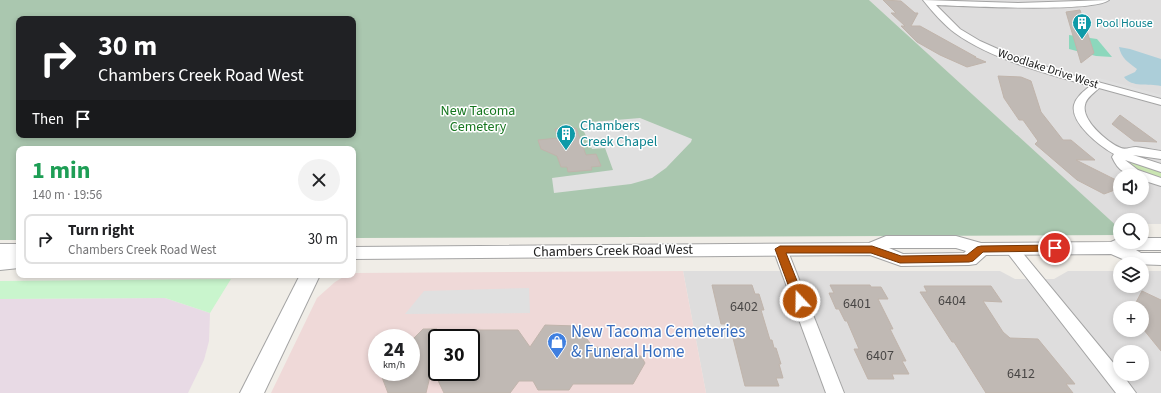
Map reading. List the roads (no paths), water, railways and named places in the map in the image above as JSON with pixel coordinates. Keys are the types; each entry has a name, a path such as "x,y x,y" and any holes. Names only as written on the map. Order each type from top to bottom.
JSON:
{"street":[{"path":"928,1 1042,2 1105,0"},
{"name":"Woodlake Drive West","path":"928,1 957,31 977,43 1025,64 1161,102"},
{"path":"1097,85 1081,100 1079,107 1081,116 1086,125 1098,137 1121,153 1161,168"},
{"path":"1129,169 1119,162 1118,157 1121,153 1136,150 1161,155"},
{"path":"1149,178 1161,182"},
{"name":"Chambers Creek Road West","path":"1149,244 1161,244"},
{"path":"1011,248 1127,393"},
{"name":"Chambers Creek Road West","path":"356,253 872,249 900,260 969,259 981,249 1113,248"},
{"path":"780,249 835,393"},
{"name":"Chambers Creek Road West","path":"1116,249 1139,259 1161,259"},
{"path":"0,250 16,250"},
{"path":"0,263 16,262"},
{"path":"252,393 309,278"}],"water":[{"path":"1119,47 1161,59 1161,86 1136,84 1127,80 1124,77 1135,72 1137,69 1123,57"}],"place":[{"name":"Pool House","path":"1082,40"},
{"name":"Chambers Creek Chapel","path":"566,151"},
{"name":"New Tacoma Cemeteries & Funeral Home","path":"557,359"}],"park label":[{"name":"New Tacoma Cemetery","path":"478,120"}]}
